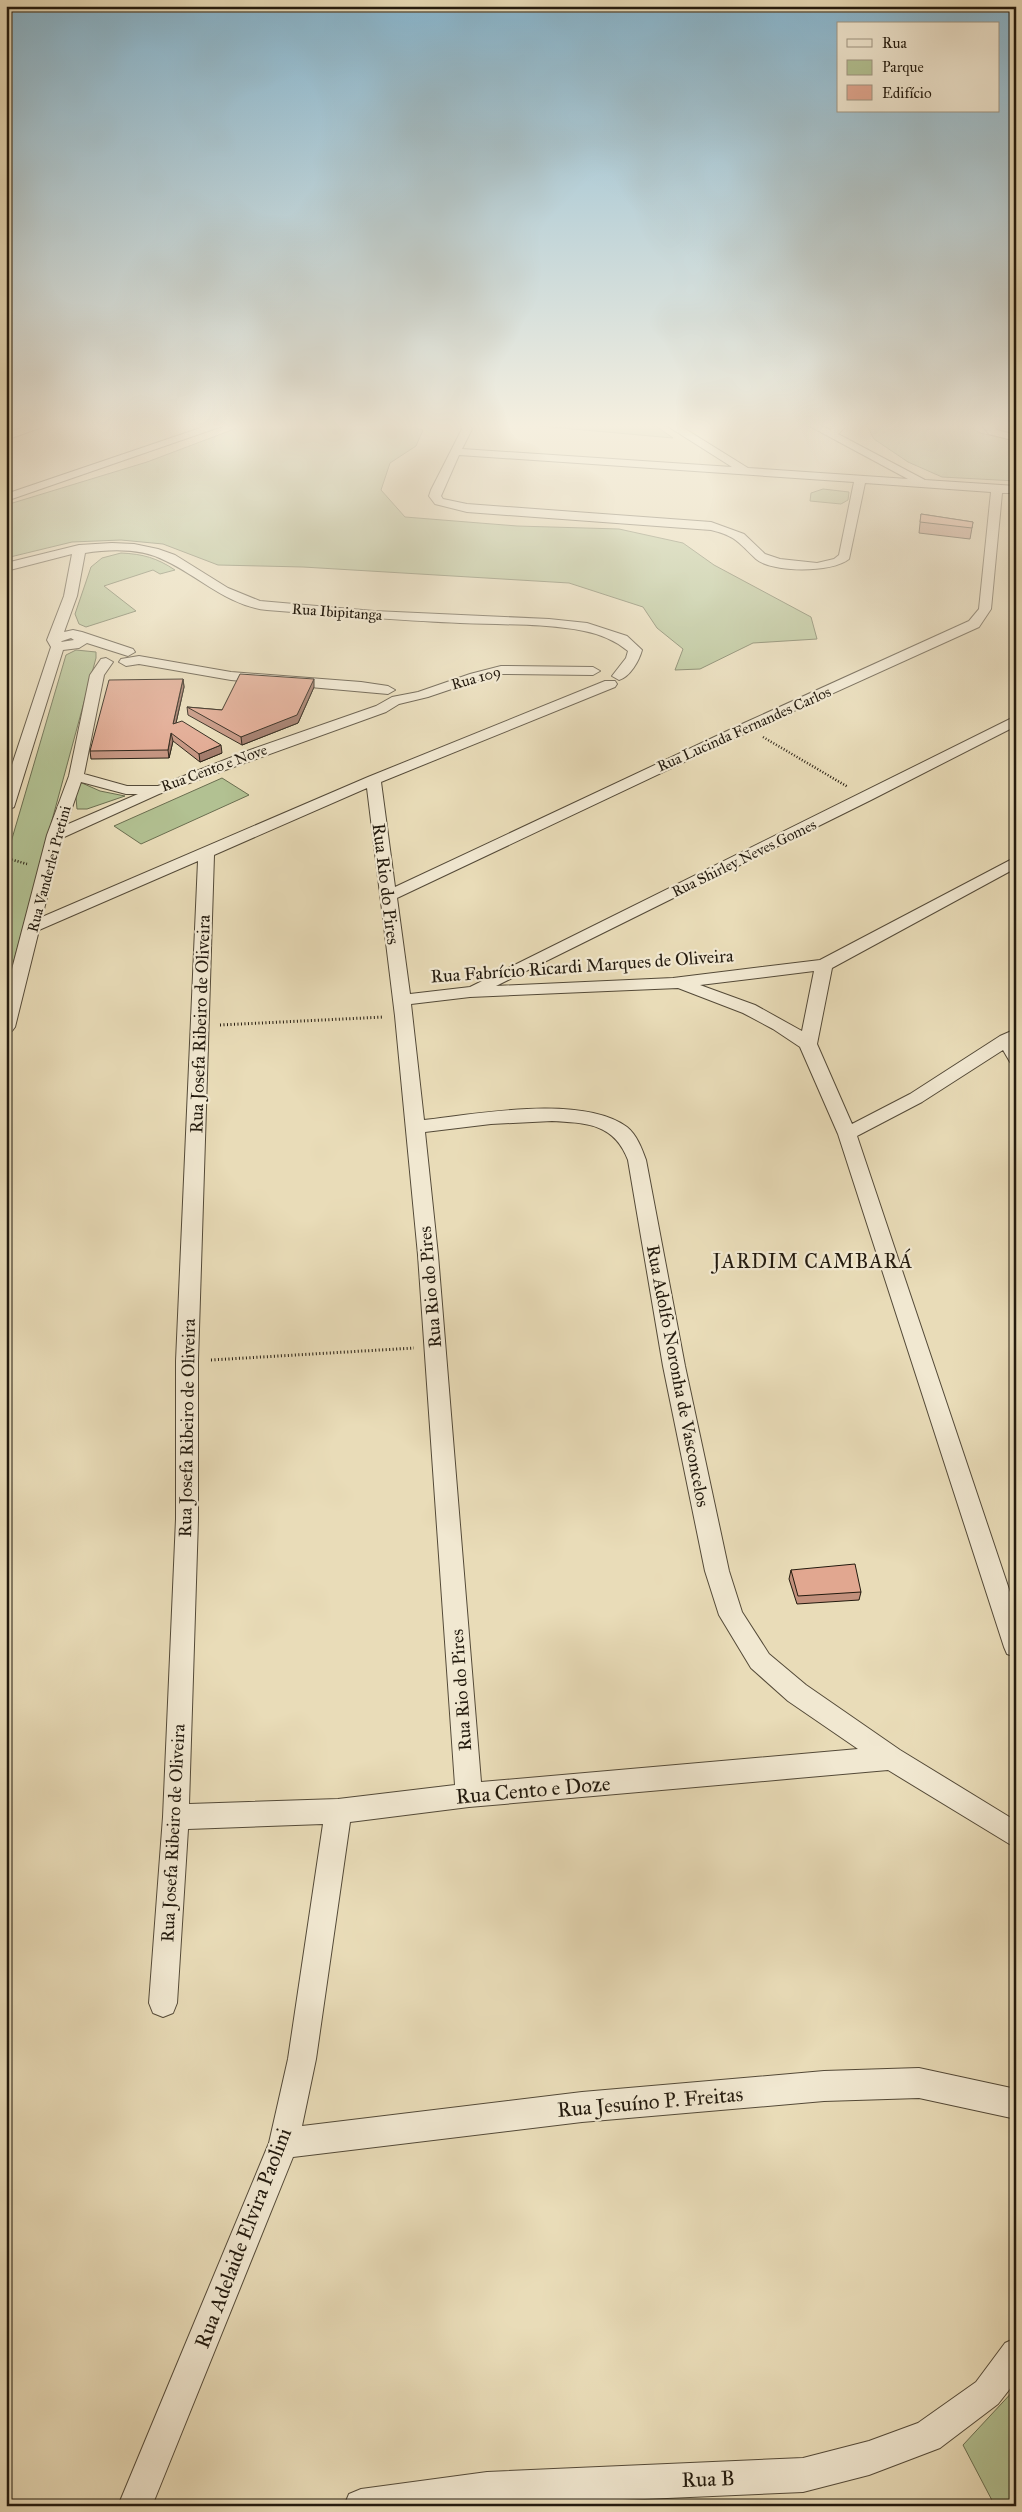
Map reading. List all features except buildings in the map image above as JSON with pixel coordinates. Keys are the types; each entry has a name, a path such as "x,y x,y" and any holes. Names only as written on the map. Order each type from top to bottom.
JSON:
{"street":[{"path":"746,539 753,545 761,557 788,564 829,566 840,562 845,556 848,539"},
{"name":"Rua Lucinda Fernandes Carlos","path":"388,896 747,727 955,635 977,621 986,609 992,539"},
{"path":"6,807 52,660 68,641 66,614 77,573 78,549"},
{"name":"Rua Ibipitanga","path":"6,567 49,554 78,549 140,549 170,558 219,589 242,600 258,604 374,615 587,627 622,639 635,650 634,659 613,677 562,704 373,780 33,927"},
{"path":"66,614 68,641"},
{"path":"68,641 120,658 231,676 341,685 394,696"},
{"path":"68,641 120,658"},
{"name":"Rua Vanderlei Pretini","path":"6,1027 55,835 76,776 96,682 120,658"},
{"name":"Rua 109","path":"349,718 369,714 394,696 418,697 501,670 556,671 613,677"},
{"name":"Rua Ibipitanga","path":"562,704 590,676"},
{"path":"341,685 363,691 373,700"},
{"path":"349,718 373,700 394,696"},
{"name":"Rua Cento e Nove","path":"76,776 126,790 160,790 349,718"},
{"name":"Rua Shirley Neves Gomes","path":"470,992 866,798 1016,720"},
{"name":"Rua Rio do Pires","path":"373,780 403,1008 428,1255 469,1795"},
{"path":"55,835 160,790"},
{"name":"Rua Josefa Ribeiro de Oliveira","path":"163,2004 176,1817 187,1519 187,1362 206,853"},
{"path":"808,1044 824,965 1016,862"},
{"name":"Rua Fabrício Ricardi Marques de Oliveira","path":"403,1008 470,992 673,983 824,965"},
{"path":"673,983 709,993 738,1004 788,1028 808,1044 847,1134 1016,1646"},
{"path":"847,1134 916,1098 1011,1037 1016,1058"},
{"name":"Rua Adolfo Noronha de Vasconcelos","path":"415,1127 551,1114 577,1116 600,1121 620,1130 631,1144 637,1160 680,1396 717,1570 731,1614 760,1661 797,1693 891,1758 1016,1836"},
{"name":"Rua Cento e Doze","path":"176,1817 338,1812 469,1795 891,1758"},
{"name":"Rua Adelaide Elvira Paolini","path":"135,2506 284,2142 302,2059 338,1812"},
{"name":"Rua Jesuíno P. Freitas","path":"284,2142 582,2107 824,2086 919,2083 1016,2104"},
{"name":"Rua B","path":"361,2506 487,2489 803,2475 869,2458 928,2436 987,2393 1016,2354"}],"path":[{"path":"747,727 866,798"},
{"path":"200,1026 403,1008"},
{"path":"187,1362 434,1347"}],"green space":[{"path":"6,539 666,539 683,543 714,565 811,617 817,639 753,643 700,669 675,670 683,649 657,628 643,607 569,583 303,567 218,565 163,544 121,540 72,542 6,558"},
{"path":"121,553 150,557 175,570 160,574 153,570 104,586 136,611 86,627 79,624 75,614 91,567 102,558"},
{"path":"76,650 96,652 96,658 6,990 6,859 66,655"},
{"path":"222,778 249,795 141,844 114,826"},
{"path":"82,783 100,791 125,796 87,809 77,809 75,786"},
{"path":"1016,2388 1016,2506 995,2506 963,2445"}],"district":[{"name":"JARDIM CAMBARÁ","path":"813,1261"}]}
